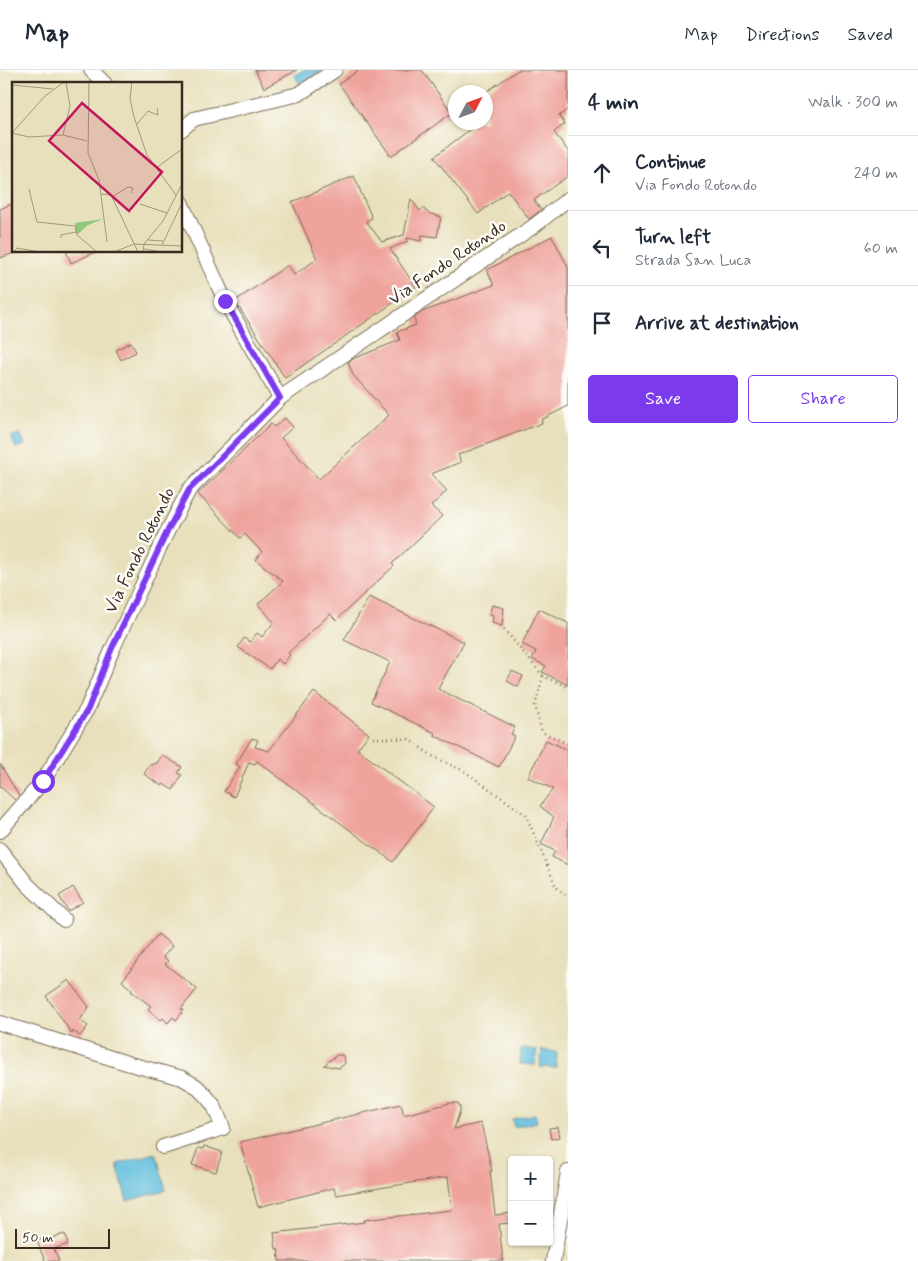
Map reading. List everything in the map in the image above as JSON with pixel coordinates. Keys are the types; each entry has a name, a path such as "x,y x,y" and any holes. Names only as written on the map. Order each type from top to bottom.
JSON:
{"street":[{"path":"91,70 103,82"},
{"path":"182,129 194,119 300,94 335,70"},
{"name":"Via Fondo Rotondo","path":"0,831 43,781 88,709 112,648 189,490 280,398 534,226 568,199"},
{"path":"182,204 225,301 280,398"},
{"path":"0,850 27,884 64,920"},
{"path":"0,1023 130,1064 182,1078 196,1086 214,1106 223,1128 163,1147"},
{"path":"553,1261 568,1176"}],"path":[{"path":"504,629 543,676 568,687"},
{"path":"543,676 535,706 542,732 568,744"},
{"path":"373,738 408,739 434,758 464,771 526,815 532,825 556,887 568,897"}],"water":[{"path":"303,70 323,70 300,85 295,75"},
{"path":"20,433 25,445 16,448 11,437"},
{"path":"521,1048 537,1050 535,1065 520,1064"},
{"path":"542,1050 557,1052 556,1068 540,1067"},
{"path":"535,1114 537,1122 514,1127 512,1119"},
{"path":"156,1153 166,1190 127,1201 117,1164"}],"building":[{"path":"255,70 297,70 264,88"},
{"path":"359,70 422,70 448,107 448,116 391,156 339,84"},
{"path":"518,70 568,70 568,109 559,116 565,124 554,132 568,151 568,176 534,200 541,210 529,219 508,191 478,214 434,157 469,130 493,130 493,87"},
{"path":"354,176 372,218 366,221 382,242 404,235 411,199 420,211 423,208 428,213 441,217 437,237 422,235 421,241 407,238 408,241 390,249 416,287 285,378 235,301 288,265 294,275 317,259 292,202"},
{"path":"12,204 12,252 14,253 0,258 0,209"},
{"path":"552,236 568,267 568,406 541,420 542,423 458,455 461,462 431,474 447,491 431,506 442,516 392,564 394,566 336,620 330,614 288,653 290,655 283,664 277,659 270,669 238,647 244,638 250,642 257,633 262,637 274,622 258,604 283,581 256,560 262,552 245,534 240,538 198,494 271,424 274,427 285,418 293,427 281,438 319,479 389,415 353,375 348,362 400,340 397,332 416,325 414,318 422,312 494,285 487,270"},
{"path":"66,252 96,252 71,263"},
{"path":"131,342 136,352 121,360 116,350"},
{"path":"369,597 464,642 438,689 515,727 511,734 515,736 499,767 371,702 390,662 344,640"},
{"path":"492,605 504,608 502,626 492,623 493,616 489,615"},
{"path":"539,609 568,623 568,685 542,672 546,666 532,659 536,651 522,644"},
{"path":"512,671 523,676 518,687 507,681"},
{"path":"314,692 369,734 357,749 434,807 393,862 257,761 255,764 249,762 234,797 224,791 240,767 236,764 252,738 258,740 255,747 269,751"},
{"path":"546,740 568,750 568,865 552,857 555,851 541,844 554,817 540,806 553,789 528,777"},
{"path":"162,755 182,767 178,773 182,775 173,790 163,784 162,786 144,774 150,765 157,763"},
{"path":"0,764 19,796 15,800 0,786"},
{"path":"73,887 83,902 68,911 59,896"},
{"path":"158,934 172,946 163,957 168,961 165,964 197,989 181,1009 184,1010 176,1020 173,1017 168,1023 163,1018 161,1020 148,1009 151,1006 131,991 122,981"},
{"path":"69,980 89,1007 80,1020 88,1026 80,1036 73,1031 72,1034 46,996"},
{"path":"337,1055 342,1055 344,1058 345,1063 342,1066 339,1068 324,1065"},
{"path":"450,1103 458,1103 460,1111 454,1129 481,1123 492,1171 490,1171 495,1215 508,1213 508,1223 499,1224 503,1261 279,1261 274,1233 452,1210 448,1177 336,1195 334,1188 258,1207 240,1142 401,1104 404,1115"},
{"path":"558,1127 560,1137 551,1139 549,1128"},
{"path":"204,1146 222,1152 216,1172 192,1165 198,1148 203,1149"},
{"path":"65,1234 68,1244 54,1249 59,1261 45,1261 37,1241"}],"route":[{"path":"43,781 88,709 112,648 189,490 280,398 225,301"}]}
